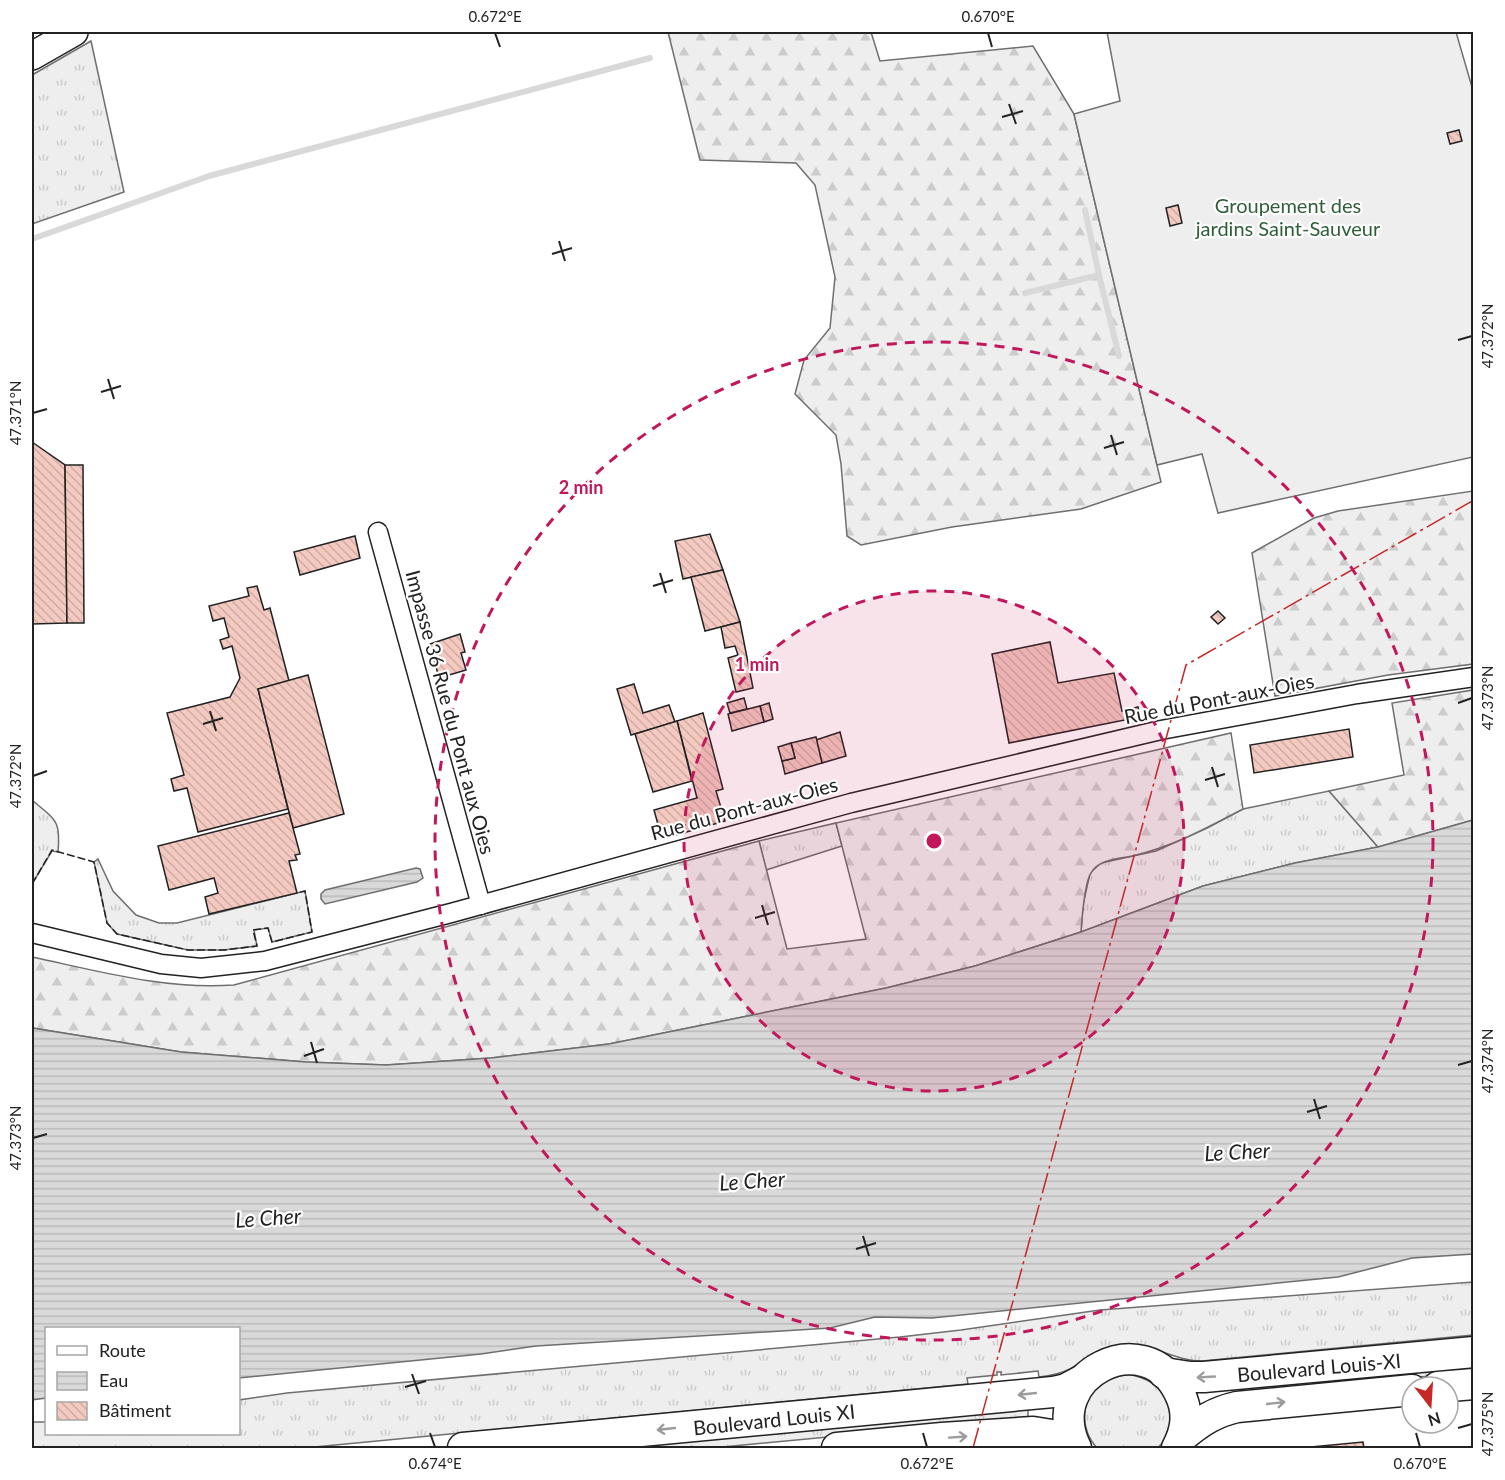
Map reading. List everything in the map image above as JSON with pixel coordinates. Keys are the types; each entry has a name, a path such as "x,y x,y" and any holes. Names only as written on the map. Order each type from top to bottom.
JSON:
{"main road":[{"path":"32,56 74,32"},
{"name":"Boulevard Louis-XI","path":"1164,1373 1182,1377 1204,1377 1473,1352"},
{"name":"Boulevard Louis XI","path":"463,1449 1053,1392 1066,1389 1108,1363 1122,1360 1137,1360 1152,1365 1164,1373"},
{"path":"1164,1373 1176,1385 1184,1401 1186,1418 1181,1442"},
{"path":"1074,1443 1068,1423 1069,1407 1074,1392 1083,1380"},
{"name":"Boulevard Louis-XI","path":"1181,1442 1200,1421 1237,1407 1400,1391"},
{"name":"Boulevard Louis XI","path":"837,1449 942,1438 1033,1432 1074,1443"}],"street":[{"name":"Impasse 36 Rue du Pont aux Oies","path":"378,532 481,905"},
{"name":"Rue du Pont-aux-Oies","path":"32,933 161,964 211,967 265,961 481,905 851,803 1161,730 1357,694 1473,677"}],"green space":[{"path":"668,32 871,32 880,61 1033,46 1074,114 1161,482 1081,509 952,527 861,545 847,536 841,464 836,435 795,394 804,360 830,328 835,277 815,185 796,163 700,160"},
{"name":"Groupement des jardins Saint-Sauveur","path":"1107,32 1456,32 1474,94 1473,457 1218,513 1202,454 1157,465 1074,114 1120,101"},
{"path":"91,41 124,192 32,224 32,75"},
{"path":"1473,491 1473,664 1388,675 1275,696 1252,553 1314,518 1338,511"},
{"path":"1473,690 1473,820 1378,847 1329,791 1404,775 1392,703"},
{"path":"1231,733 1243,809 1175,842 1147,852 1109,860 1094,868 1087,885 1081,932 975,966 886,988 609,1044 491,1058 386,1065 306,1062 181,1052 32,1028 32,957 157,982 208,986 234,985 759,841 787,949 866,939 836,823"},
{"path":"1329,791 1378,847 1295,863 1203,886 1081,932 1083,905 1090,873 1101,863 1156,851 1243,809"},
{"path":"32,800 55,821 59,841 58,852 52,851 32,884"},
{"path":"836,823 842,846 766,870 759,841"},
{"path":"98,859 113,891 136,915 159,923 177,923 305,891 312,932 272,942 268,928 254,930 257,946 224,950 188,950 117,934 107,923 94,862"},
{"path":"1473,1282 1473,1335 1202,1361 1181,1358 1141,1346 1120,1345 1100,1351 1066,1371 1043,1377 1039,1377 1038,1371 1001,1375 1001,1372 997,1372 997,1375 967,1378 968,1384 304,1448 32,1448 32,1422 45,1422 45,1435 240,1435 240,1400 287,1393 900,1337 1100,1310"},
{"path":"1473,1364 1473,1372 1400,1375 1400,1379 1242,1394 1241,1386"},
{"path":"1126,1374 1152,1383 1168,1401 1171,1424 1167,1436 1158,1448 1097,1448 1087,1432 1086,1404 1095,1388 1111,1378"},
{"path":"1028,1406 1028,1418 712,1448 594,1448"}],"water":[{"name":"Le Cher","path":"1473,820 1473,1254 1412,1258 1338,1277 932,1318 875,1317 830,1328 536,1346 481,1354 240,1378 240,1327 45,1327 45,1398 32,1400 32,1028 181,1052 306,1062 386,1065 491,1058 609,1044 886,988 975,966 1081,932 1203,886 1295,863 1378,847"},
{"path":"416,868 420,869 423,878 417,882 325,904 321,899 321,894 325,890"}],"building":[{"path":"1459,130 1462,141 1450,144 1447,133"},
{"path":"1178,205 1182,223 1170,226 1166,208"},
{"path":"32,442 65,465 67,623 32,624"},
{"path":"65,465 83,465 84,623 67,623"},
{"path":"710,534 723,570 683,579 675,541"},
{"path":"355,536 360,558 300,575 294,552"},
{"path":"723,570 740,622 705,631 691,577"},
{"path":"257,586 264,610 270,608 289,681 258,689 288,809 198,832 187,788 174,791 171,779 184,775 167,713 230,697 240,678 232,646 223,649 220,640 229,637 224,618 213,621 209,606 249,596 247,588"},
{"path":"1218,611 1225,618 1218,624 1211,617"},
{"path":"740,622 753,688 736,692 728,658 738,655 735,646 725,648 721,627"},
{"path":"460,634 465,652 461,653 466,670 439,678 430,644"},
{"path":"1050,642 1058,683 1114,673 1122,711 1138,707 1140,717 1009,743 992,654"},
{"path":"308,675 344,814 293,828 258,689"},
{"path":"634,684 643,713 669,705 675,722 631,735 617,689"},
{"path":"744,698 747,709 730,713 727,703"},
{"path":"769,703 773,719 764,722 760,706"},
{"path":"760,706 764,722 732,731 728,714"},
{"path":"703,713 723,789 716,791 725,821 662,839 654,810 697,798 677,721"},
{"path":"677,721 692,781 653,792 635,734"},
{"path":"1349,729 1353,757 1254,773 1250,745"},
{"path":"840,732 846,756 822,763 816,740"},
{"path":"816,737 822,763 785,774 782,761 795,758 791,743"},
{"path":"791,743 795,758 782,761 778,747"},
{"path":"289,813 300,854 295,855 297,860 289,861 297,893 209,914 205,897 218,893 214,878 169,890 158,846"},
{"path":"1363,1442 1364,1448 1300,1448"}],"waterway":[{"path":"32,239 209,176 650,58"},
{"path":"1025,293 1099,275 1085,210"},
{"path":"1099,275 1119,356"}],"fence":[{"path":"32,884 52,850 94,862 107,923 117,934 188,950 224,950 257,946 253,930 268,928 272,942 312,932 305,891 297,893"}],"power":[{"path":"973,1448 1186,665 1474,500"}]}
